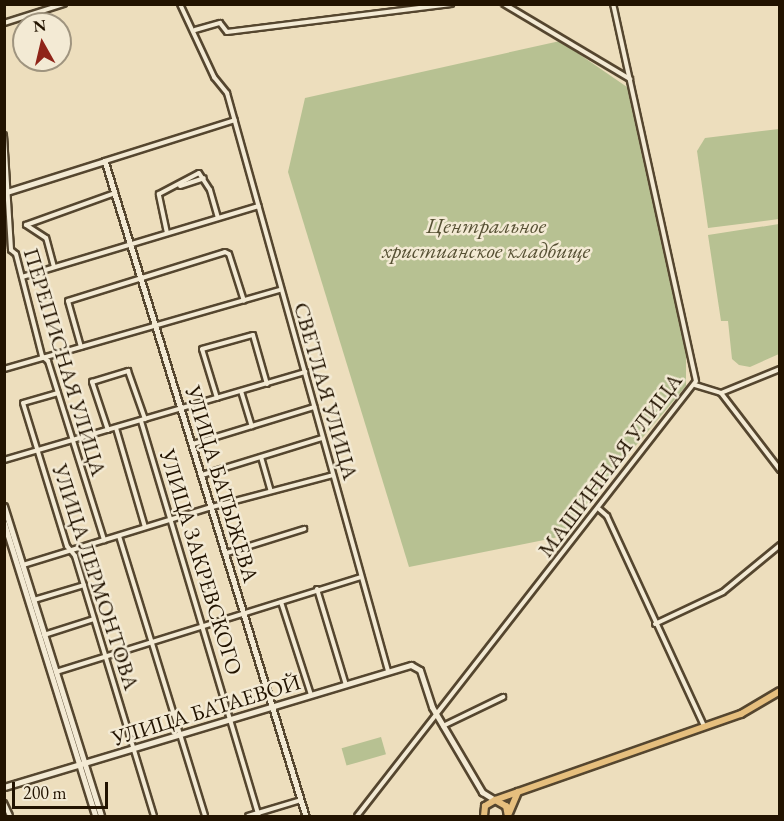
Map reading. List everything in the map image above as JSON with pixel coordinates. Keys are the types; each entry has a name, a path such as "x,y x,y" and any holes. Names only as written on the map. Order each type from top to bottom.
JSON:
{"main road":[{"path":"4,506 56,672 95,816"},
{"path":"4,523 82,765 101,816"},
{"name":"УЛИЦА БАТАЕВОЙ","path":"4,787 233,720 388,671 416,666 437,715"},
{"path":"483,814 495,801 741,714 780,691"},
{"path":"437,715 482,792 506,806 508,816"},
{"path":"482,792 483,814"},
{"path":"508,816 518,792"}],"street":[{"path":"4,23 64,4"},
{"name":"СВЕТЛАЯ УЛИЦА","path":"180,4 186,22 195,30 202,54 221,89 227,93 280,290 388,671"},
{"path":"195,30 220,23 227,32 451,4"},
{"path":"504,4 630,80"},
{"name":"МАШИННАЯ УЛИЦА","path":"357,816 695,385 697,375 613,4"},
{"path":"6,193 235,120"},
{"name":"ПЕРЕПИСНАЯ УЛИЦА","path":"4,135 11,250 22,278 45,358 104,540"},
{"name":"УЛИЦА БАТЫЖЕВА","path":"105,161 306,816"},
{"path":"167,233 158,200 163,191 179,186 199,173 204,178 218,218"},
{"path":"54,267 46,238 26,225 116,193"},
{"path":"22,278 258,206"},
{"path":"81,347 68,301 227,252 244,300"},
{"path":"4,369 280,290"},
{"path":"217,398 202,349 253,335 267,384"},
{"path":"721,393 780,369"},
{"name":"УЛИЦА ЗАКРЕВСКОГО","path":"108,430 92,382 129,371 170,520 233,720 259,815"},
{"path":"4,460 305,372"},
{"path":"695,385 721,393 780,470"},
{"path":"242,391 252,426"},
{"name":"УЛИЦА ЛЕРМОНТОВА","path":"58,393 23,403 84,585 154,816"},
{"path":"193,444 314,407"},
{"path":"116,428 145,527"},
{"path":"202,475 322,438"},
{"path":"261,457 271,491"},
{"path":"23,565 212,507 333,475"},
{"path":"599,509 607,516 704,726"},
{"path":"227,553 304,529"},
{"path":"119,536 205,816"},
{"path":"655,624 723,592 780,545"},
{"path":"56,672 361,577"},
{"path":"34,600 84,585"},
{"path":"317,590 346,685"},
{"path":"281,602 311,695"},
{"path":"44,635 94,619"},
{"path":"443,726 503,697"},
{"path":"248,816 259,815 301,800"},
{"path":"4,803 10,816"}],"green space":[{"name":"Центральное христианское кладбище","path":"560,41 627,87 686,355 686,386 559,537 409,567 288,172 305,98"},
{"path":"779,129 779,219 708,228 697,151 705,138"},
{"path":"779,224 779,354 750,367 739,365 732,359 728,321 721,321 708,235"},
{"path":"381,737 386,754 347,766 342,748"}]}
